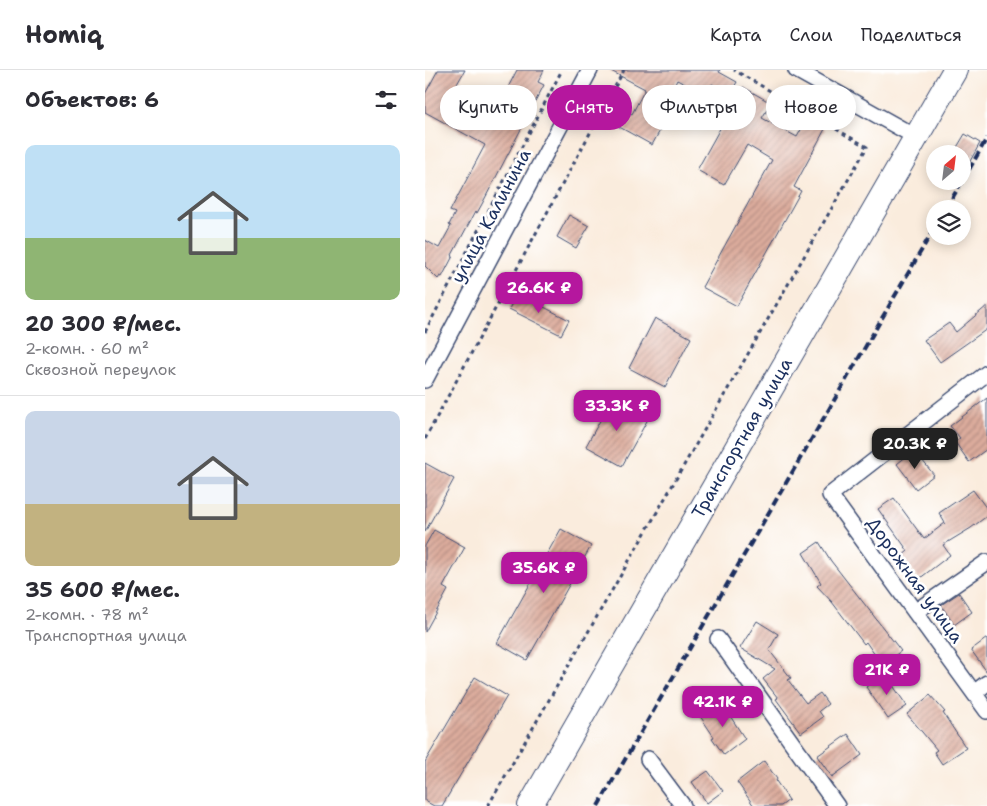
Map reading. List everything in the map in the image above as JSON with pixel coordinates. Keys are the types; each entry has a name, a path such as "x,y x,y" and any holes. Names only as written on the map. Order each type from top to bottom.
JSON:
{"main road":[{"name":"Транспортная улица","path":"530,806 955,70"}],"street":[{"name":"улица Калинина","path":"425,380 590,70"},
{"path":"796,70 915,137"},
{"name":"Дорожная улица","path":"987,373 829,495 987,711"},
{"path":"915,612 987,562"},
{"path":"718,639 837,806"},
{"path":"974,693 987,683"},
{"path":"648,759 683,806"}],"path":[{"path":"425,332 562,70"},
{"path":"425,440 624,70"},
{"path":"488,806 867,147 734,70"}],"building":[{"path":"438,70 465,70 456,85 440,85 440,120 425,112 425,94"},
{"path":"517,70 544,70 538,82 544,85 537,98 537,85 509,85"},
{"path":"609,70 720,70 719,72 737,82 735,85 687,85 677,80 674,85 642,85 642,87"},
{"path":"756,94 766,100 766,111 762,118 766,120 766,130 784,130 797,137 801,130 824,130 794,187 801,191 737,306 702,287 772,160 747,145 724,185 697,170 719,130 756,130"},
{"path":"642,95 642,130 660,130 652,145 625,130 632,130 632,114"},
{"path":"458,130 521,130 482,204 477,213 475,212 452,255 442,277 440,276 438,279 425,266 425,240 439,248 451,226 449,225 455,213 450,211 485,145"},
{"path":"965,134 980,143 971,159 971,145 958,145"},
{"path":"569,215 589,226 576,248 557,237"},
{"path":"517,293 569,320 561,335 509,309"},
{"path":"987,306 987,329 940,362 924,340 949,323 956,332"},
{"path":"655,318 691,338 665,387 629,368"},
{"path":"987,398 987,449 969,462 955,442 960,438 950,426"},
{"path":"612,399 648,419 622,466 586,446"},
{"path":"914,450 934,475 916,489 897,464"},
{"path":"425,463 454,479 425,532"},
{"path":"973,490 987,509 987,516 943,545 950,555 919,579 902,556 908,551 878,509 894,498 924,539 945,523 939,513"},
{"path":"561,529 591,546 527,660 497,643"},
{"path":"434,530 465,547 443,587 448,590 425,632 425,546"},
{"path":"819,542 831,561 901,651 882,665 866,642 864,644 832,602 817,586 821,583 803,553"},
{"path":"959,593 972,612 954,625 941,605"},
{"path":"757,621 778,634 769,650 791,678 788,680 806,703 820,693 828,704 819,711 823,717 801,733 763,679 775,669 740,648"},
{"path":"987,638 987,672 971,650"},
{"path":"885,674 907,706 888,719 866,687"},
{"path":"475,677 507,696 442,806 434,806 425,801 425,762"},
{"path":"930,695 945,712 943,713 966,748 942,764 934,752 937,750 907,714"},
{"path":"721,702 745,739 724,755 700,716"},
{"path":"848,734 862,755 832,777 817,756"},
{"path":"764,761 789,800 781,806 754,806 737,782"},
{"path":"708,771 723,791 707,803 692,782"}],"railway":[{"path":"971,166 987,138"},
{"path":"951,200 957,190"},
{"path":"598,806 926,242"}]}
